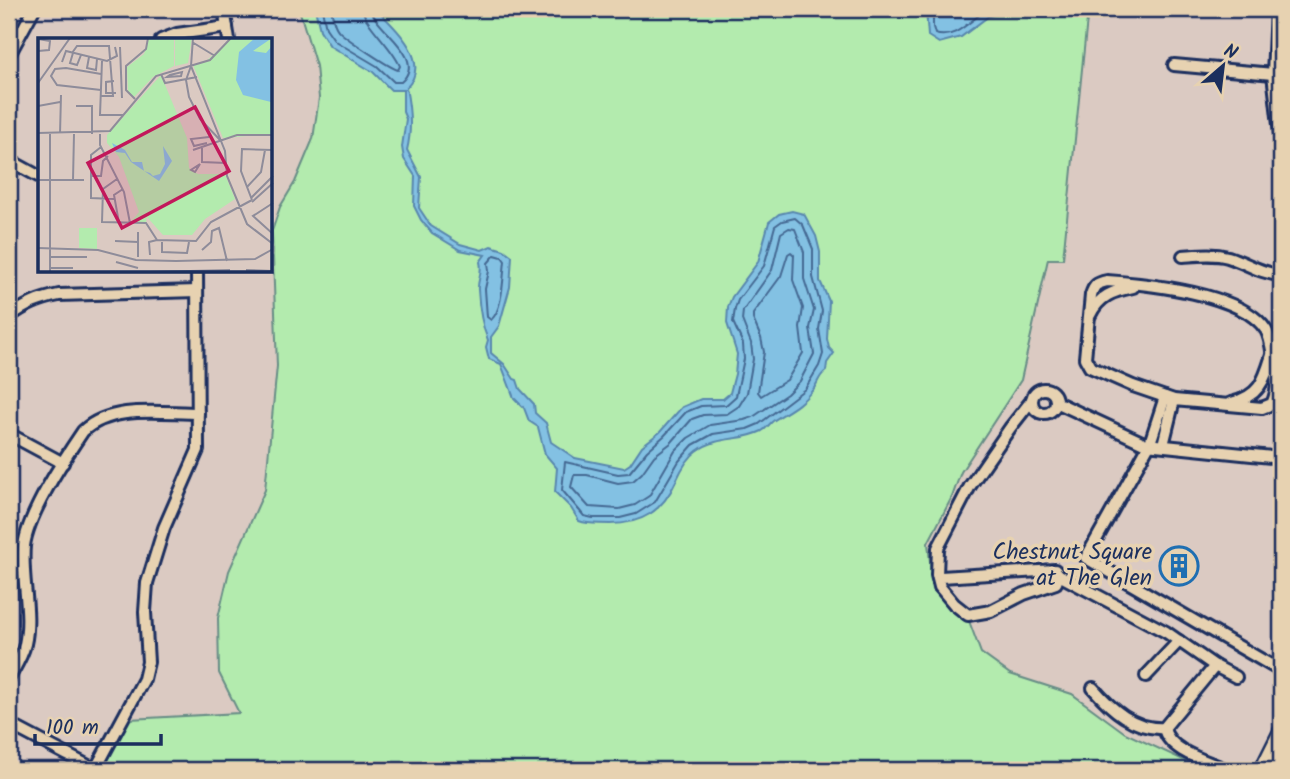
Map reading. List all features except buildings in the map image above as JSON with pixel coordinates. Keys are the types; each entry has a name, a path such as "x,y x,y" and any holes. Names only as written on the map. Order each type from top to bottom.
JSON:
{"main road":[{"path":"1262,770 1281,733"}],"street":[{"path":"9,55 34,9"},
{"path":"224,9 229,38"},
{"path":"1276,9 1273,74 1281,142"},
{"path":"166,38 227,27"},
{"path":"1174,65 1273,74"},
{"path":"9,160 38,176"},
{"path":"1183,256 1226,257 1268,274 1281,275"},
{"path":"9,724 96,770 144,679 148,662 145,611 147,583 164,528 194,462 199,440 197,273"},
{"path":"1142,285 1203,295 1255,319 1267,331 1272,355 1278,392 1272,404 1262,408 1170,399 1090,367 1085,358 1088,318 1094,307 1108,293 1142,285"},
{"path":"9,317 40,298 59,295 197,291"},
{"path":"1225,404 1240,401 1255,393 1265,380 1272,355"},
{"path":"1032,400 1037,411 1045,413 1052,410 1056,402 1054,395 1045,389 1035,393 970,486 938,548 937,575 940,587 954,604 968,615 991,611 1024,594 1056,583 1059,575"},
{"path":"1170,399 1150,443 1086,558 1281,671"},
{"path":"1163,445 1170,399"},
{"path":"1056,402 1146,444 1281,457"},
{"path":"9,678 26,640 24,546 38,507 83,431 93,422 119,414 198,413"},
{"path":"9,434 63,463"},
{"path":"937,575 941,577 1055,570 1059,575 1179,640 1236,677"},
{"path":"1146,676 1179,640"},
{"path":"1093,688 1113,711 1149,729 1164,728 1216,666"},
{"path":"1164,728 1165,735 1173,744 1227,770"}],"green space":[{"path":"299,9 1088,9 1063,259 1048,259 1021,380 961,472 952,497 928,543 933,590 969,621 981,653 1010,674 1072,694 1125,733 1205,770 110,769 107,761 129,719 239,713 219,673 218,618 229,571 265,490 277,366 273,228 280,207 295,182 313,139 319,98 316,66"}],"water":[{"path":"315,9 376,9 393,25 408,46 415,67 413,78 406,88 410,119 407,150 421,177 419,208 431,226 460,244 482,250 491,246 512,256 510,287 499,326 491,337 491,353 504,364 517,380 520,389 534,404 535,413 546,423 551,442 575,458 624,468 630,464 642,446 660,432 682,407 701,399 723,399 730,393 737,354 727,323 728,307 732,297 758,262 769,222 779,214 792,211 804,214 816,236 820,252 820,281 829,301 827,339 829,348 834,353 827,363 826,371 813,389 803,401 762,431 713,443 697,451 685,464 665,500 650,514 632,522 610,524 579,521 571,508 555,492 557,468 545,454 538,427 529,421 524,408 514,398 501,364 489,359 478,290 480,262 485,255 460,250 432,233 414,206 415,176 404,159 402,147 406,119 403,112 403,90 391,90 373,72 330,46 320,30"},
{"path":"926,9 1017,9 989,16 961,37 939,43 928,36"}],"place":[{"name":"Chestnut Square at The Glen","path":"1179,566"}]}
